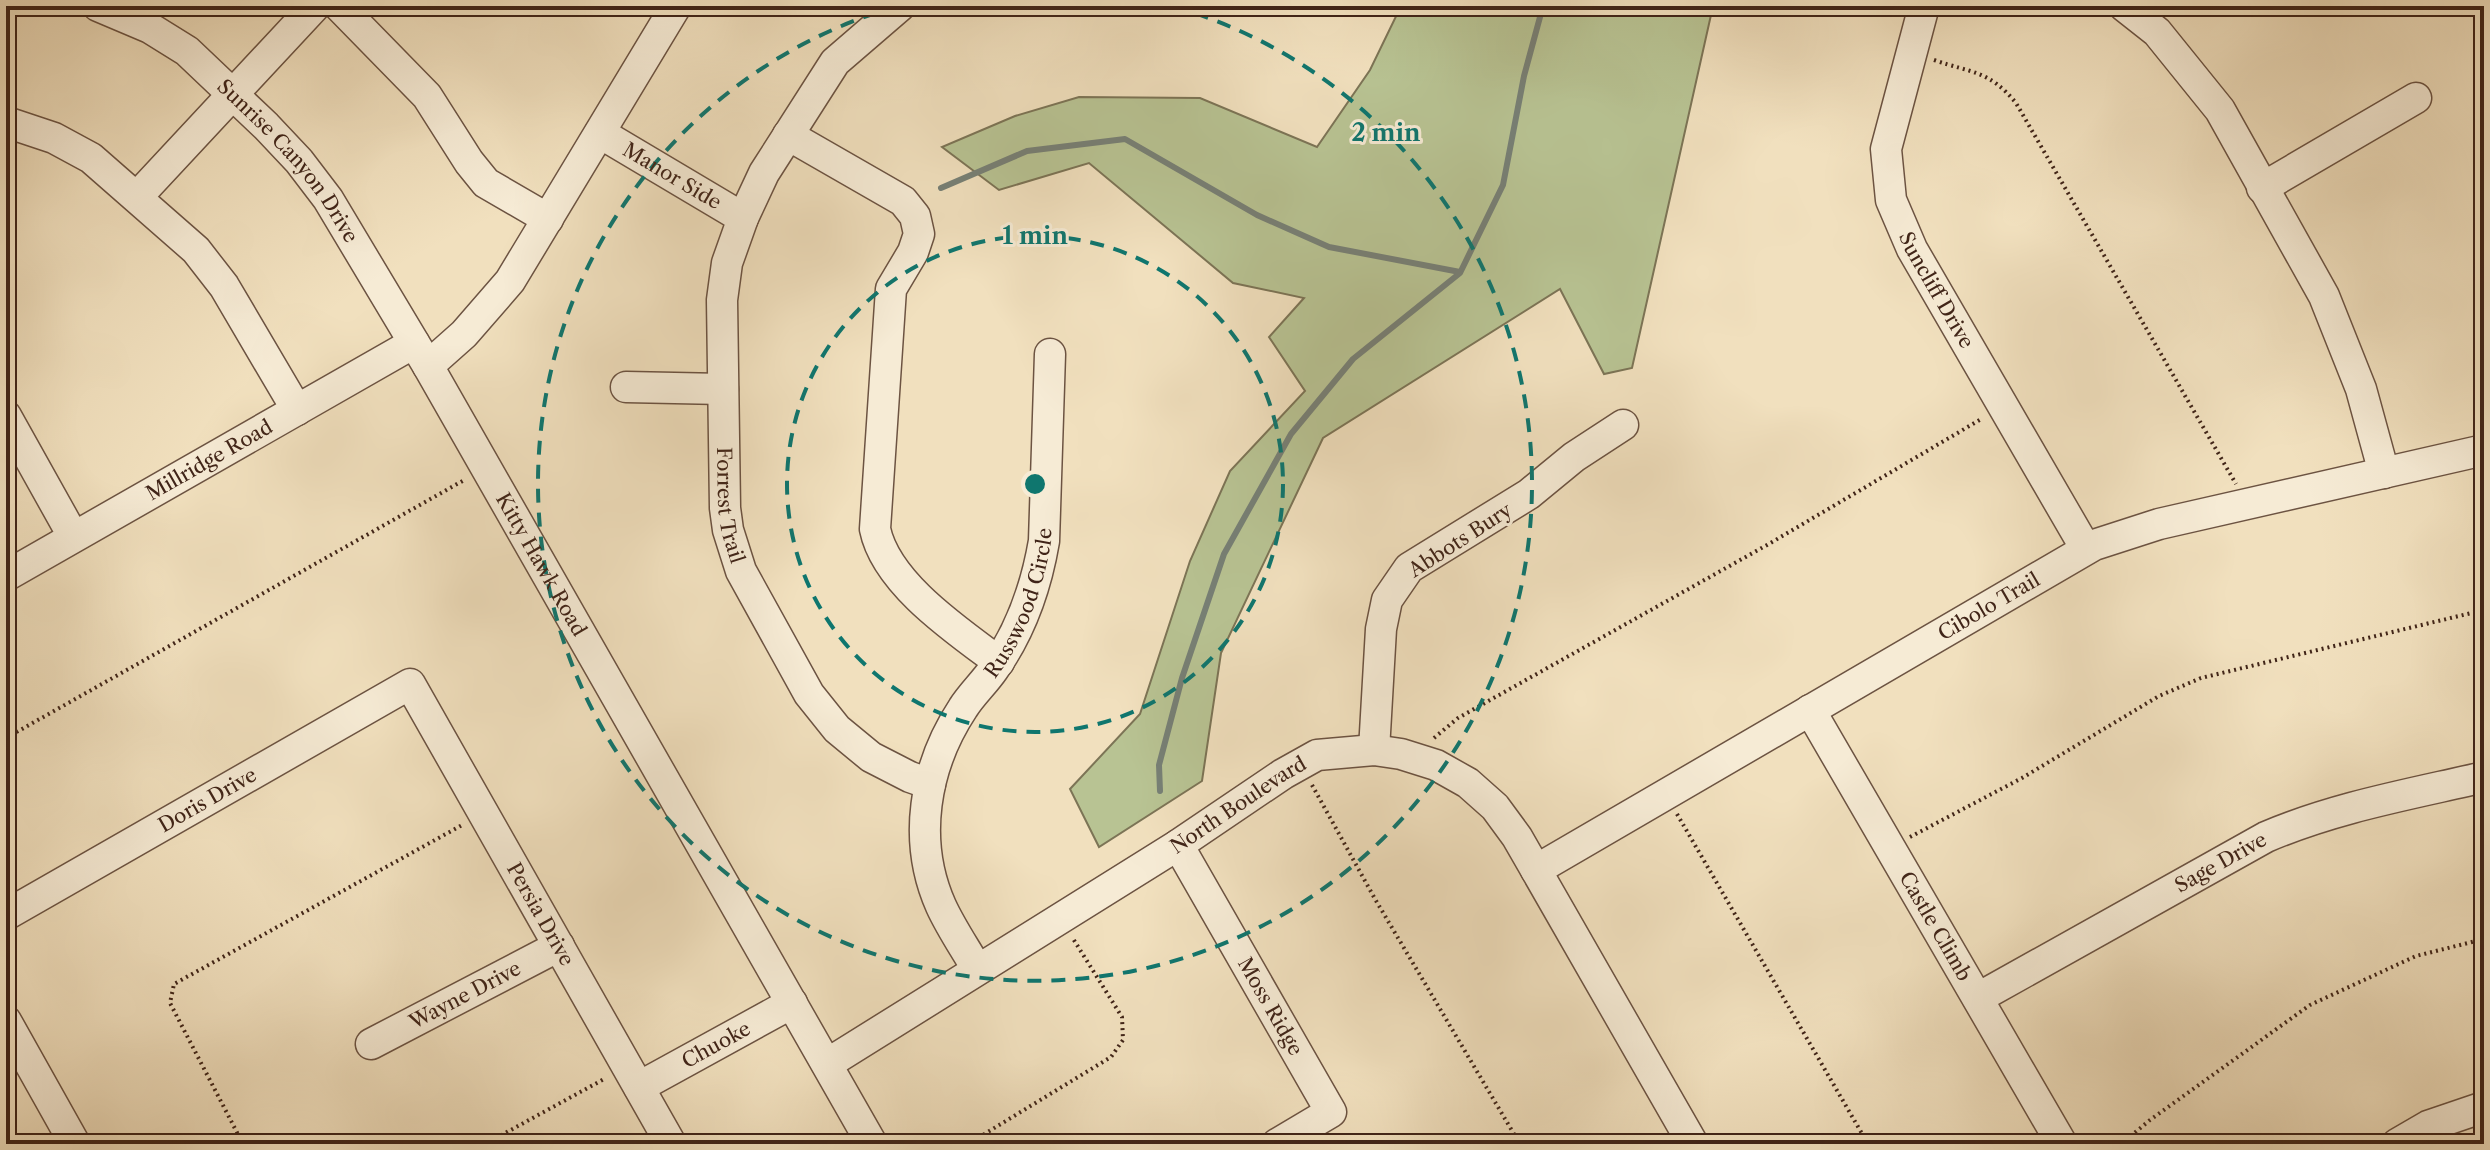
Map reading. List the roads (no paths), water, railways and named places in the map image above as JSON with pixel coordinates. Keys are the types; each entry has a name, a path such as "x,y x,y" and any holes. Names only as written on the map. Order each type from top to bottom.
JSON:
{"street":[{"name":"Sunrise Canyon Drive","path":"98,6 150,28 187,51 299,161 328,199 421,355"},
{"path":"137,197 315,6"},
{"path":"339,6 427,96 486,183 548,219"},
{"path":"421,355 464,334 510,281 676,6"},
{"name":"Forrest Trail","path":"900,6 835,62 764,173 727,263 722,300 725,508 728,530 741,571 809,694 837,729 880,763 930,784"},
{"name":"Suncliff Drive","path":"1924,6 1886,149 1891,200 1912,249 2086,549"},
{"path":"2124,6 2157,32 2220,110 2324,296 2361,389 2384,473"},
{"path":"2262,188 2416,98"},
{"path":"6,122 54,138 91,158 196,250 224,286 297,410"},
{"name":"Manor Side","path":"600,133 743,218"},
{"path":"788,135 903,201 915,216 919,234 891,289 875,529 878,542 888,559 923,602 999,662"},
{"name":"Russwood Circle","path":"930,784 944,743 963,708 999,662 1022,622 1040,569 1044,541 1050,354"},
{"name":"Millridge Road","path":"6,576 297,410 421,355"},
{"name":"Kitty Hawk Road","path":"421,355 872,1144"},
{"path":"626,387 723,389"},
{"path":"6,416 73,536"},
{"name":"Abbots Bury","path":"1374,750 1381,629 1387,600 1409,568 1529,494 1574,457 1623,425"},
{"name":"Cibolo Trail","path":"1536,870 2086,549 2159,524 2484,450"},
{"name":"Persia Drive","path":"410,684 671,1144"},
{"name":"Doris Drive","path":"6,915 410,684"},
{"name":"Castle Climb","path":"1810,710 2062,1144"},
{"name":"North Boulevard","path":"827,1064 1178,845 1301,764 1317,755 1374,750 1401,754 1436,765 1468,783 1495,807 1517,837 1693,1144"},
{"name":"Sage Drive","path":"1978,998 2266,837 2332,813 2484,777"},
{"path":"930,784 924,832 929,871 942,908 977,969"},
{"name":"Moss Ridge","path":"1178,845 1331,1112 1277,1144"},
{"name":"Wayne Drive","path":"371,1044 559,946"},
{"name":"Chuoke","path":"633,1077 792,1003"},
{"path":"6,1021 75,1144"},
{"path":"2397,1144 2428,1126 2484,1107"}],"waterway":[{"path":"1160,791 1159,765 1182,678 1224,554 1291,434 1353,359 1460,273 1503,185 1524,76 1543,6"},
{"path":"941,188 1027,151 1125,139 1257,215 1329,247 1460,272"}]}
